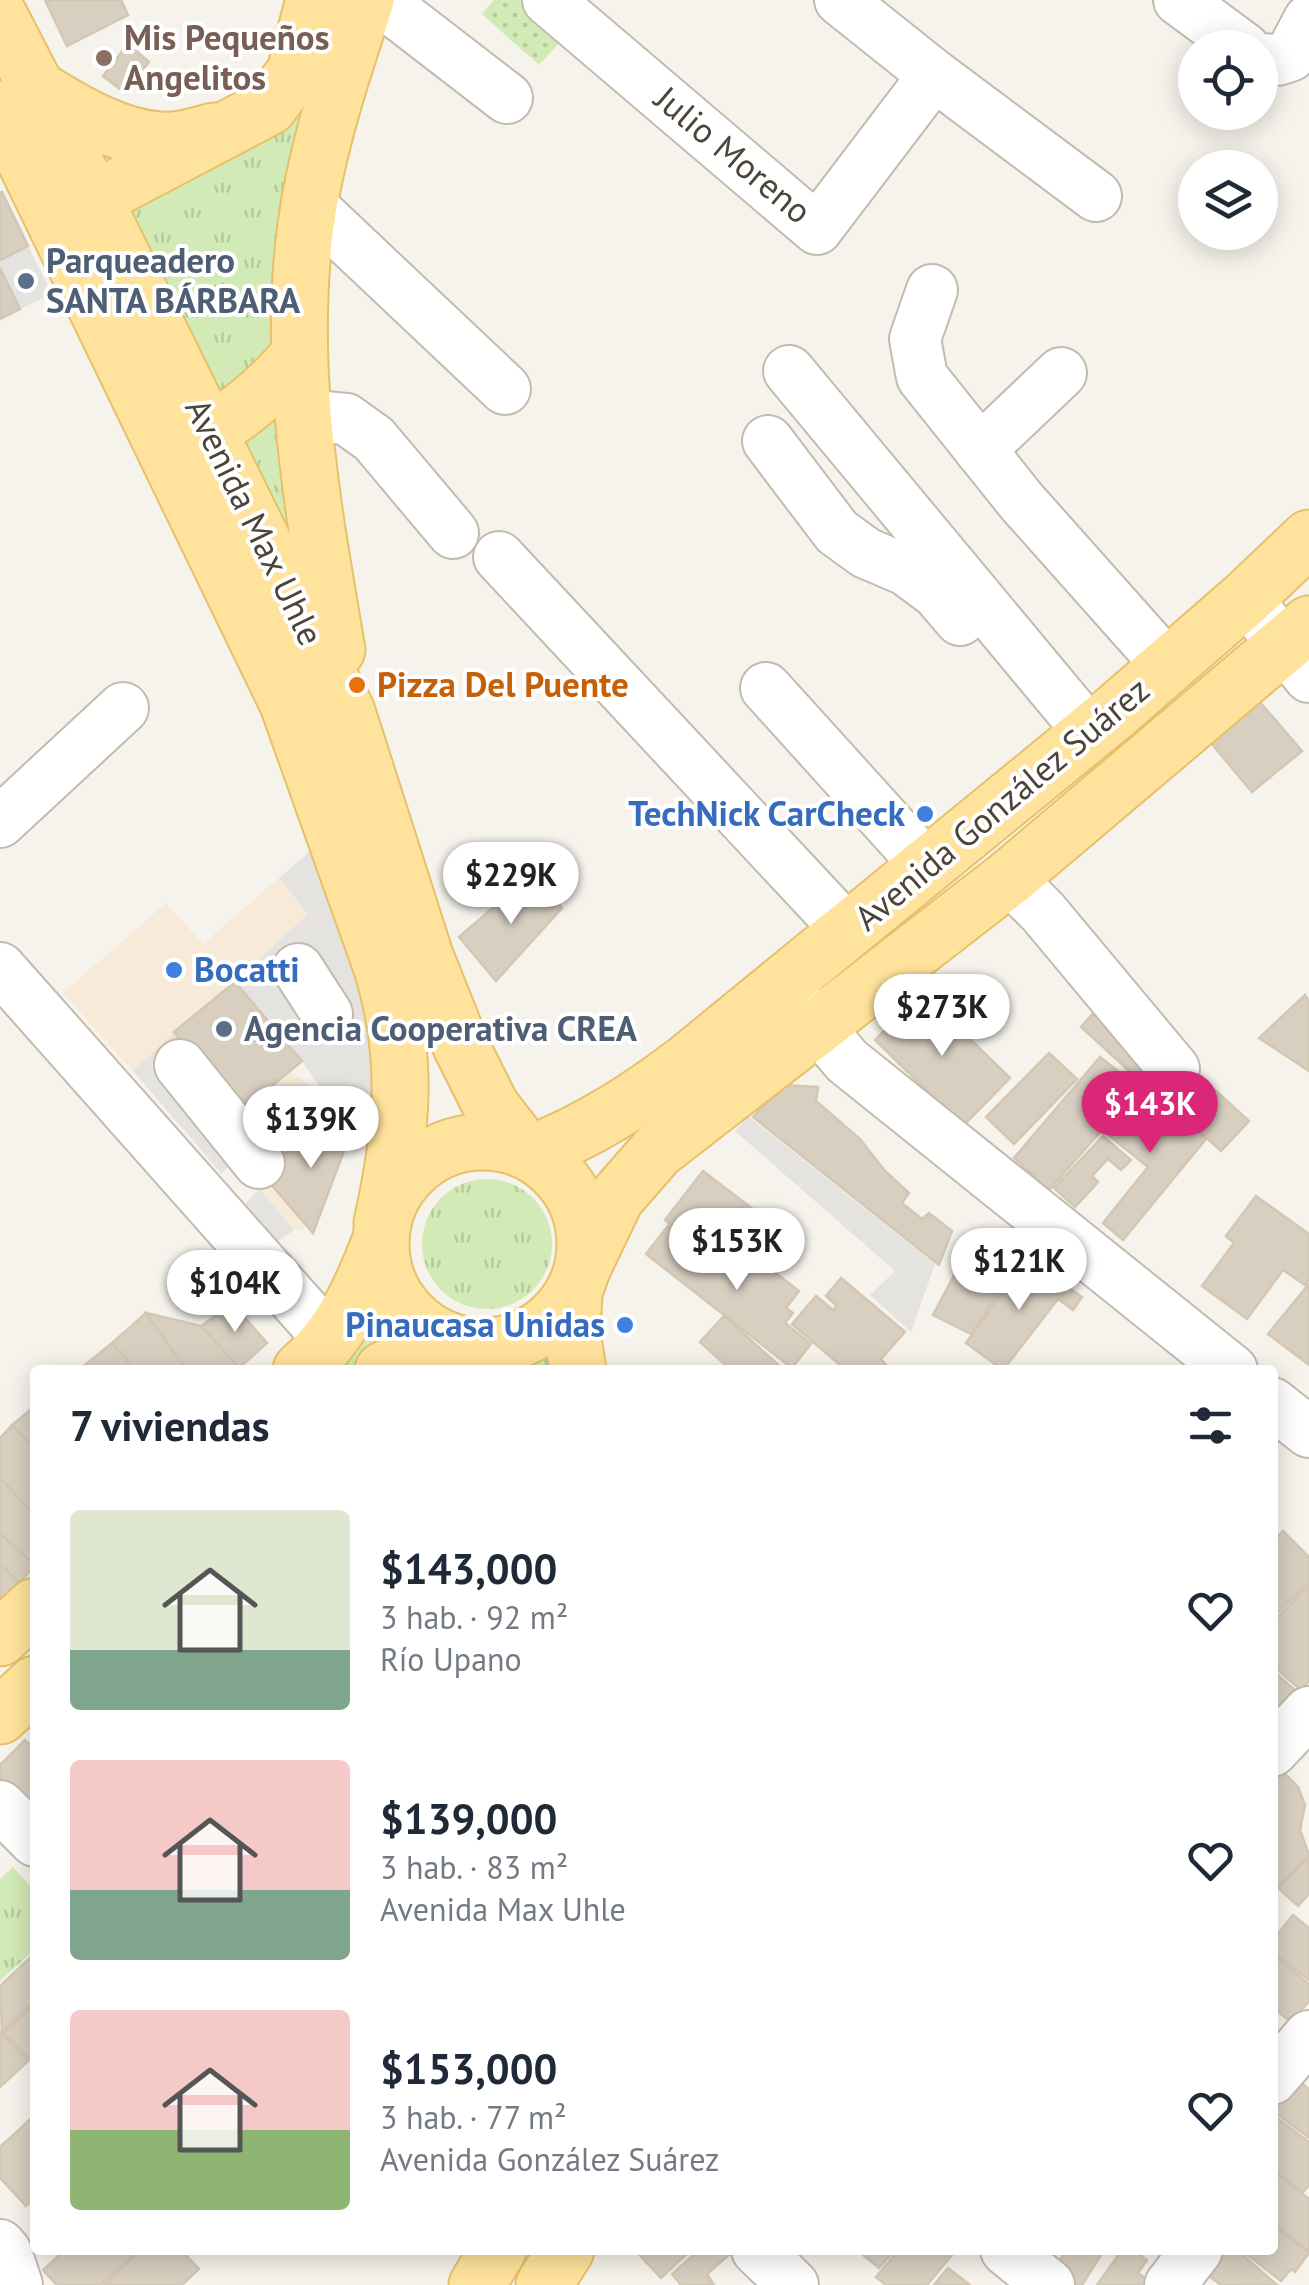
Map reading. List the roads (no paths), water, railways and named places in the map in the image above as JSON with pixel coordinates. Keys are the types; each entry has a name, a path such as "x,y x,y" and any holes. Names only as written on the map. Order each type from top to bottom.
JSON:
{"main road":[{"path":"74,210 268,107 295,72 314,0"},
{"path":"347,712 318,542 298,356 309,204 336,94 366,0"},
{"name":"Avenida Max Uhle","path":"0,17 13,102 74,210 188,444 347,712 425,956 460,1046 491,1106 528,1151"},
{"path":"13,102 74,112 130,133 172,140 236,127"},
{"path":"188,444 248,409 298,356"},
{"name":"Avenida Max Uhle","path":"188,444 288,704 388,988 403,1087 395,1164 382,1231"},
{"name":"Avenida González Suárez","path":"528,1151 584,1132 645,1094 1081,740 1246,598 1309,538"},
{"name":"Avenida González Suárez","path":"579,1279 616,1198 657,1151 1301,649"},
{"path":"316,1355 350,1312 401,1182 435,1153 464,1143 498,1142 528,1151 550,1166 575,1196 584,1220 572,1333 577,1365"},
{"path":"382,1231 386,1279 400,1304 416,1322 475,1352"},
{"path":"409,1365 475,1352 530,1335 555,1318 579,1279"},
{"path":"0,1638 30,1611"},
{"path":"0,1716 30,1689"},
{"path":"478,2285 495,2255"},
{"path":"544,2285 563,2255"}],"street":[{"path":"380,0 507,98"},
{"name":"Julio Moreno","path":"548,0 817,229 934,75"},
{"path":"840,0 1096,196"},
{"path":"1179,0 1222,30"},
{"path":"1278,56 1290,56 1309,20"},
{"path":"309,204 505,388"},
{"path":"932,290 916,339 922,377 1022,502 1168,666"},
{"path":"789,371 1081,740"},
{"path":"980,450 1061,373"},
{"path":"303,416 346,419 374,439 453,533"},
{"path":"768,441 837,532 866,553 906,570 938,593 1081,740"},
{"path":"498,556 848,931"},
{"path":"1246,598 1301,649"},
{"path":"766,688 927,866"},
{"path":"0,822 122,708"},
{"path":"1010,878 1043,912 1174,1070"},
{"path":"0,968 316,1355"},
{"path":"298,969 327,1014"},
{"path":"782,985 847,1061 1226,1365"},
{"path":"180,1066 259,1163"},
{"path":"1278,1407 1309,1432"},
{"path":"1278,1745 1309,1712"},
{"path":"0,1806 30,1836"},
{"path":"1278,2072 1309,2036"},
{"path":"0,2245 17,2285"},
{"path":"762,2255 793,2285"},
{"path":"1012,2255 1049,2285"},
{"path":"1170,2285 1194,2255"}],"place":[{"name":"Mis Pequeños Angelitos","path":"104,58"},
{"name":"Parqueadero SANTA BÁRBARA","path":"26,281"},
{"name":"Pizza Del Puente","path":"357,685"},
{"name":"TechNick CarCheck","path":"925,814"},
{"name":"Bocatti","path":"174,970"},
{"name":"Agencia Cooperativa CREA","path":"224,1029"},
{"name":"Pinaucasa Unidas","path":"625,1325"}]}
